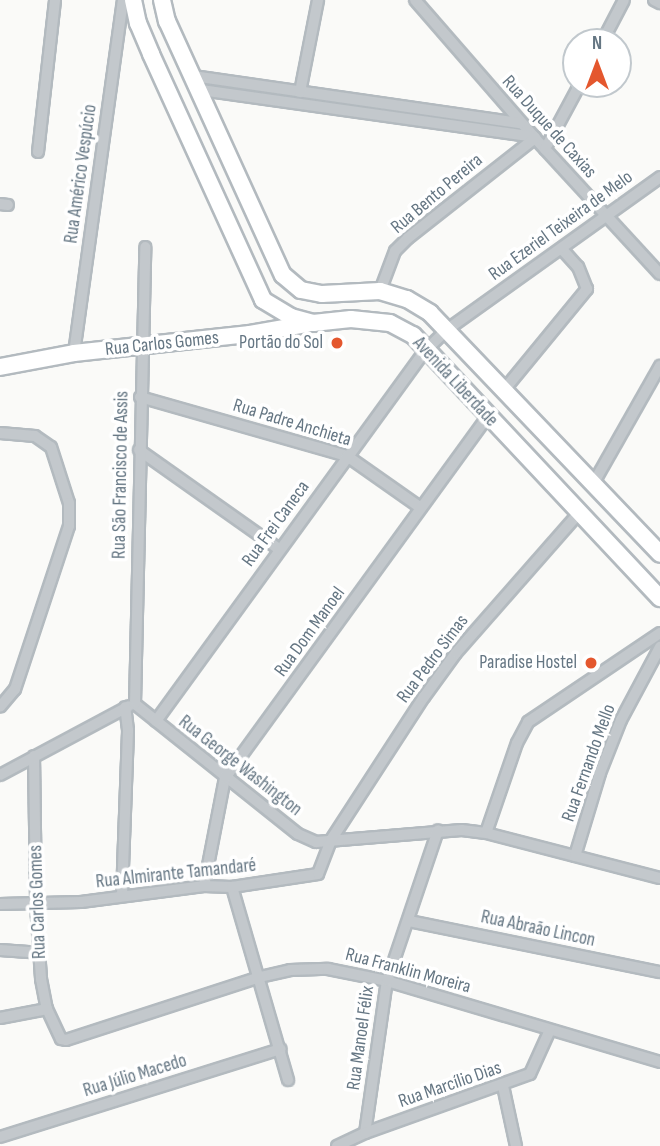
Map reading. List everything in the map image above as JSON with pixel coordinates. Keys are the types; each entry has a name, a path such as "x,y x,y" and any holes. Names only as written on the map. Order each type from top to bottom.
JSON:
{"main road":[{"path":"133,0 138,23 151,54 263,300 265,315 262,326 250,334"},
{"name":"Avenida Liberdade","path":"162,0 167,21 283,275 301,289 321,294 380,291 407,299 448,329 660,554"},
{"name":"Avenida Liberdade","path":"263,300 291,317 313,323 351,319 390,323 413,335 487,417 660,598"},
{"name":"Rua Carlos Gomes","path":"0,368 74,353 250,334 313,323"}],"street":[{"path":"38,152 55,0"},
{"name":"Rua Américo Vespúcio","path":"74,353 123,0"},
{"path":"300,92 318,0"},
{"name":"Rua Duque de Caxias","path":"415,0 502,101 510,125"},
{"path":"609,28 624,0"},
{"path":"654,0 660,3"},
{"path":"197,83 300,92 510,125 534,138"},
{"path":"197,83 325,108 510,125"},
{"path":"325,108 327,96"},
{"path":"545,149 572,98"},
{"path":"502,101 510,125"},
{"name":"Rua Duque de Caxias","path":"534,138 660,274"},
{"name":"Rua Bento Pereira","path":"380,291 395,251 408,238 534,138"},
{"name":"Rua Ezeriel Teixeira de Melo","path":"426,349 448,329 660,177"},
{"name":"Rua São Francisco de Assis","path":"122,895 145,247"},
{"path":"504,390 587,289 578,267 561,248"},
{"name":"Rua Frei Caneca","path":"156,721 426,349"},
{"path":"593,484 660,366"},
{"name":"Rua Padre Anchieta","path":"140,397 347,456 421,508"},
{"name":"Rua Dom Manoel","path":"204,887 225,778 487,417"},
{"path":"0,433 35,436 51,447 69,503 69,526 15,690 0,707"},
{"path":"139,450 279,549"},
{"name":"Rua Pedro Simas","path":"331,840 456,653 579,513"},
{"path":"486,833 517,743 528,722 660,634"},
{"name":"Rua Fernando Mello","path":"575,856 600,773 621,720 660,647"},
{"path":"634,649 651,666"},
{"path":"1,772 130,705"},
{"name":"Rua George Washington","path":"130,705 156,721 298,834 316,842 438,831 486,833 660,878"},
{"name":"Rua Carlos Gomes","path":"34,756 39,953 47,1009 59,1036 66,1041"},
{"name":"Rua Manoel Félix","path":"365,1133 387,981 438,831"},
{"name":"Rua Almirante Tamandaré","path":"0,904 36,905 312,877 322,868 331,840"},
{"path":"232,887 288,1080"},
{"name":"Rua Abraão Lincon","path":"409,921 660,972"},
{"path":"0,950 39,953"},
{"name":"Rua Franklin Moreira","path":"66,1041 260,977 290,970 328,969 387,981 660,1062"},
{"path":"0,1018 47,1009"},
{"name":"Rua Marcílio Dias","path":"337,1146 365,1133 503,1086 530,1074 550,1030"},
{"name":"Rua Júlio Macedo","path":"0,1137 281,1049"},
{"path":"503,1086 516,1146"}],"place":[{"name":"Portão do Sol","path":"337,343"},
{"name":"Paradise Hostel","path":"591,663"}]}
